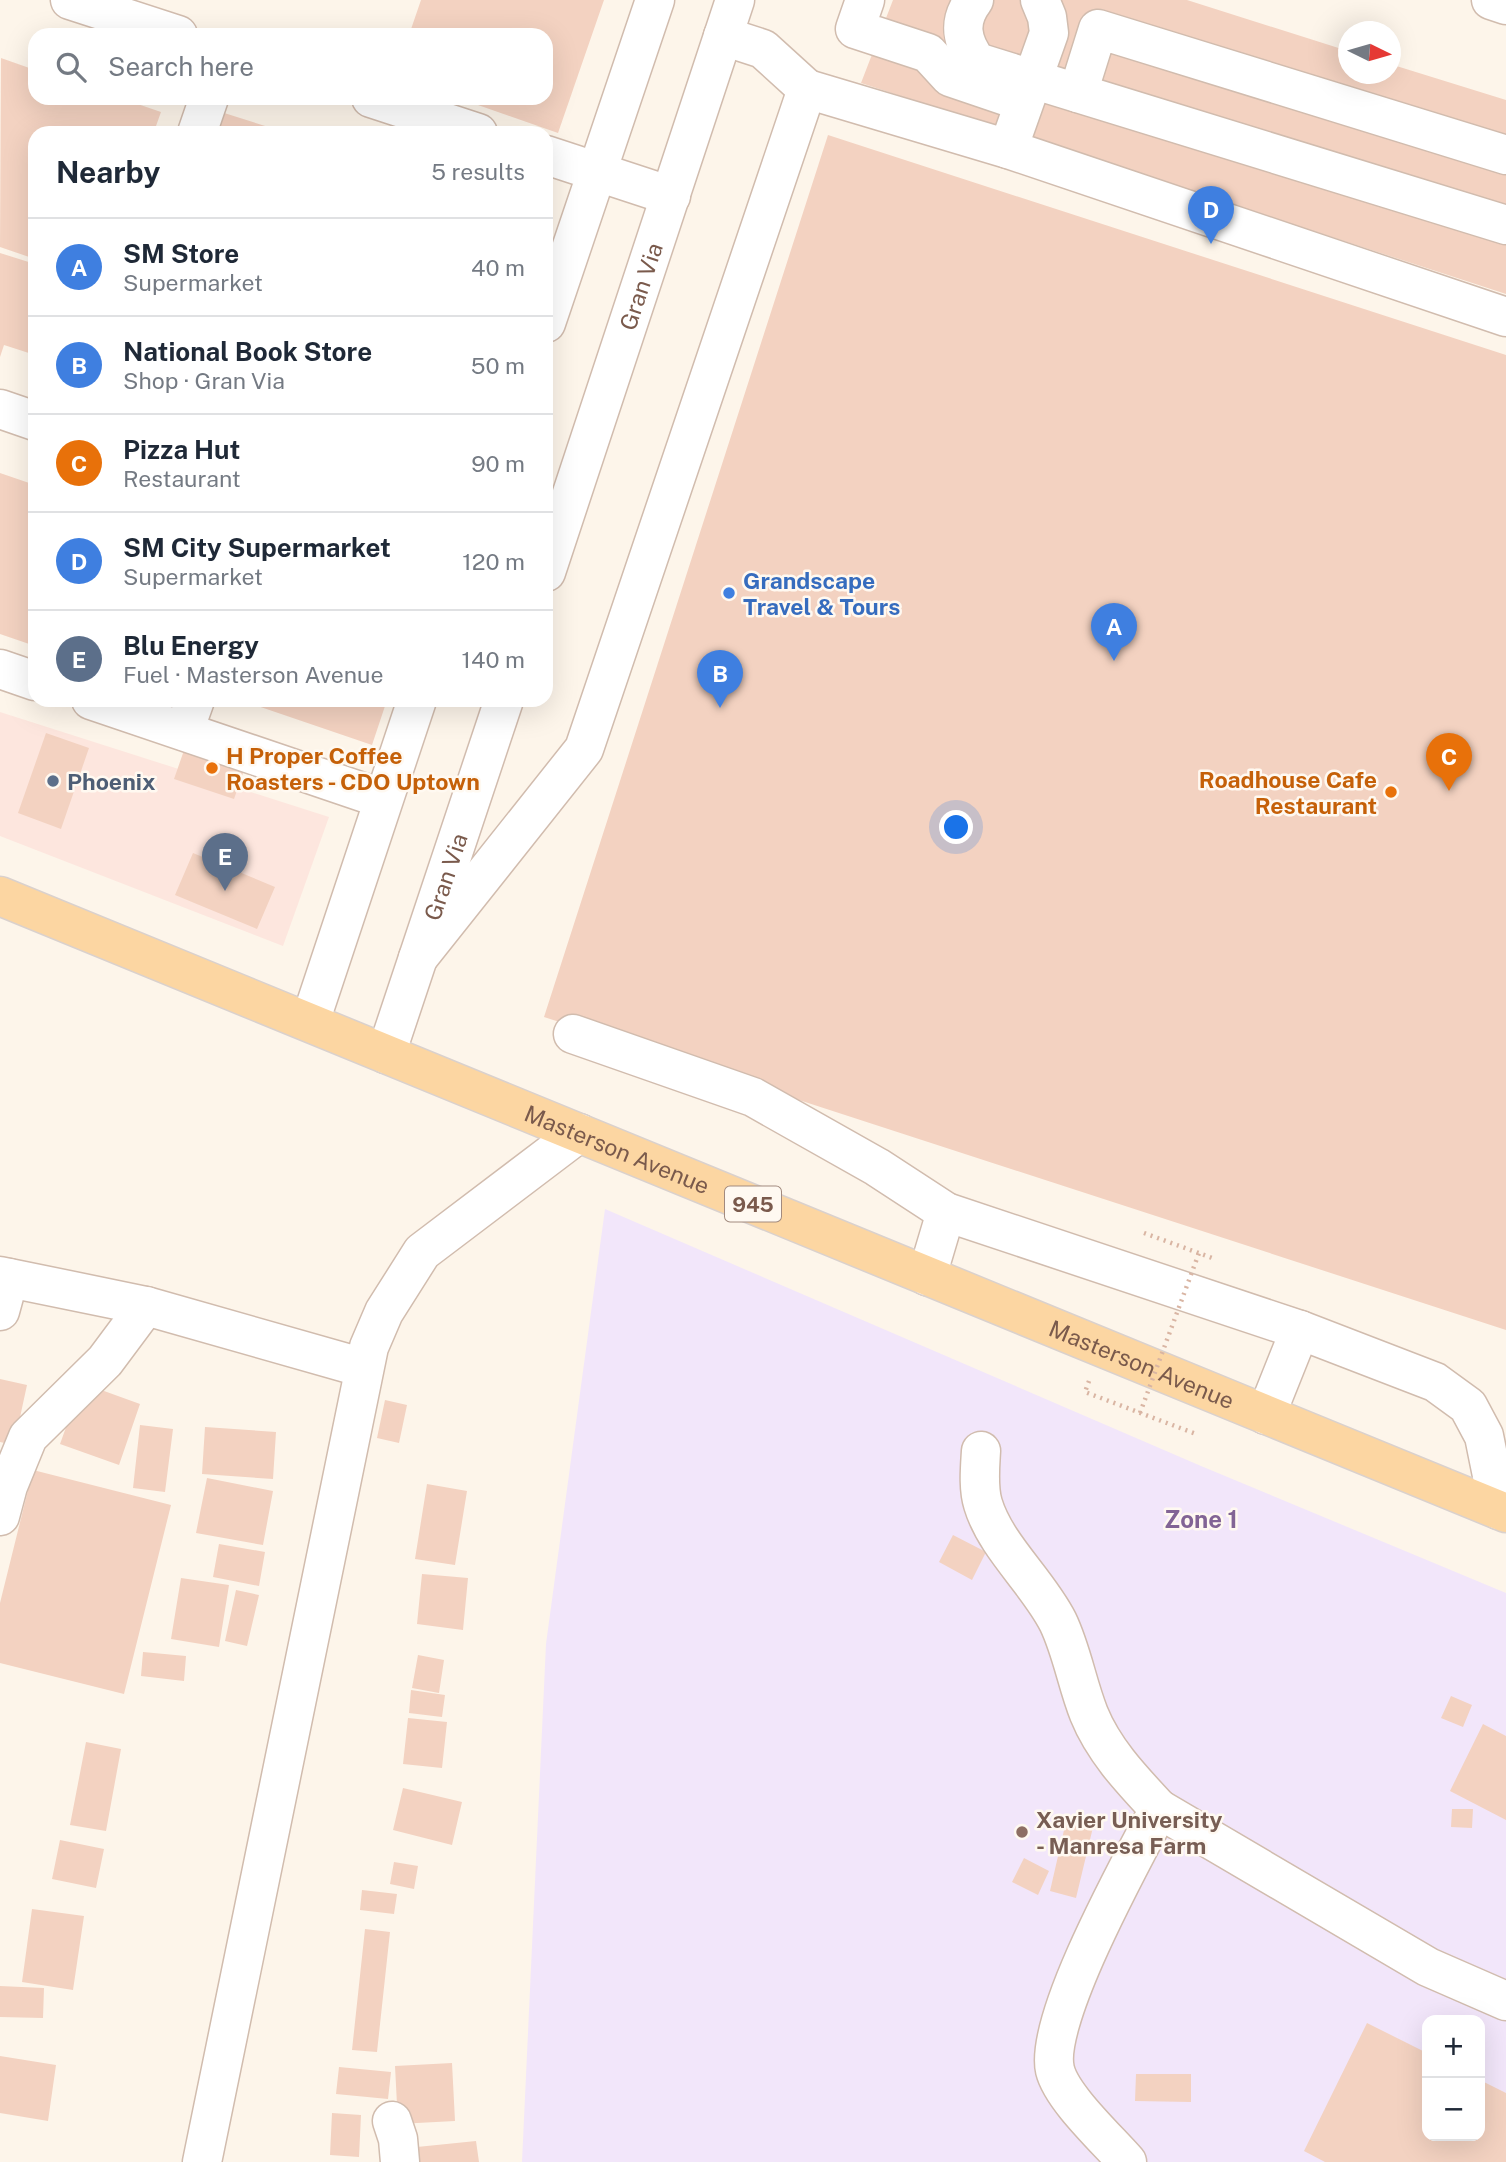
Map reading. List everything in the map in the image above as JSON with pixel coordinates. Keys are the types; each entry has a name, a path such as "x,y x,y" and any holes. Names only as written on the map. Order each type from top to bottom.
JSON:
{"main road":[{"name":"Masterson Avenue","path":"0,896 1503,1512"}],"street":[{"path":"70,0 156,28"},
{"path":"553,302 655,0"},
{"name":"Gran Via","path":"553,551 735,0"},
{"path":"865,0 855,29 928,53 950,77 1005,96 1078,93"},
{"path":"974,0 966,10 963,35 968,51 976,62 1506,225"},
{"path":"1008,149 1049,33 1047,17 1040,0"},
{"path":"1063,0 1072,19 1098,29 1506,155"},
{"path":"1491,0 1506,5"},
{"path":"1078,93 1098,29"},
{"path":"723,36 763,49 807,89 1008,149 1506,317"},
{"path":"418,958 584,749 807,89"},
{"path":"199,126 207,105"},
{"path":"392,105 457,126"},
{"path":"553,157 670,196"},
{"path":"0,409 28,419"},
{"path":"0,669 28,679"},
{"path":"134,707 190,716 383,799"},
{"path":"310,1022 415,707"},
{"name":"Gran Via","path":"386,1054 502,707"},
{"path":"573,1034 753,1097 877,1167 946,1212 1300,1329 1435,1382 1468,1406 1484,1436 1503,1512"},
{"path":"202,2162 369,1347 384,1312 422,1251 579,1133"},
{"path":"927,1276 946,1212"},
{"path":"3,1288 146,1307 364,1368"},
{"path":"0,1516 8,1486 28,1437 105,1361 146,1307"},
{"path":"1266,1415 1300,1329"},
{"path":"981,1451 982,1502 989,1520 1049,1605 1059,1624 1089,1714 1099,1735 1117,1763 1159,1809 1428,1967 1506,2001"},
{"path":"1127,2162 1062,2089 1054,2068 1056,2035 1073,1985 1159,1809"},
{"path":"392,2122 398,2139 400,2162"}],"path":[{"path":"1140,1413 1199,1253 1144,1233"},
{"path":"1085,1392 1196,1434"}],"shaded area":[{"path":"0,712 329,817 283,946 0,836"},
{"name":"Xavier University - Manresa Farm","path":"605,1209 1201,1466 1506,1593 1506,2162 522,2162 546,1644"}],"building":[{"path":"421,0 604,0 558,133 553,131 553,126 538,126 478,105 553,105 553,28 411,28"},
{"path":"893,0 1187,0 1338,48 1338,84 1401,84 1401,67 1506,100 1506,294 861,83"},
{"path":"1,58 28,68 28,105 140,105 161,112 156,126 28,126 28,257 0,247"},
{"path":"221,112 265,126 216,126"},
{"path":"828,135 1506,355 1506,1330 544,1017"},
{"path":"0,253 28,262 28,353 4,345 0,357"},
{"path":"0,473 28,483 28,644 0,634"},
{"path":"261,707 385,707 372,745"},
{"name":"Phoenix","path":"46,733 89,748 61,829 18,813"},
{"name":"H Proper Coffee Roasters - CDO Uptown","path":"189,736 249,756 234,799 174,779"},
{"path":"193,853 275,887 257,929 175,895"},
{"path":"0,1379 27,1385 14,1445 0,1442"},
{"path":"82,1383 140,1404 119,1465 60,1444"},
{"path":"385,1400 407,1405 399,1443 377,1438"},
{"path":"140,1425 173,1429 165,1492 133,1488"},
{"path":"205,1427 276,1432 273,1479 202,1474"},
{"path":"33,1470 171,1505 124,1694 0,1663 0,1603"},
{"path":"207,1478 273,1491 263,1545 196,1533"},
{"path":"427,1484 467,1491 455,1565 415,1559"},
{"path":"953,1535 986,1552 972,1580 939,1562"},
{"path":"219,1544 265,1552 259,1586 213,1577"},
{"path":"422,1574 468,1578 463,1630 417,1624"},
{"path":"181,1578 229,1585 219,1647 171,1639"},
{"path":"236,1590 259,1595 247,1646 225,1641"},
{"path":"143,1652 186,1656 184,1681 141,1676"},
{"path":"418,1655 444,1660 439,1693 412,1688"},
{"path":"411,1690 445,1695 442,1717 409,1713"},
{"path":"1451,1696 1472,1705 1463,1727 1441,1718"},
{"path":"408,1718 447,1722 442,1768 403,1764"},
{"path":"1483,1724 1506,1736 1506,1820 1450,1791"},
{"path":"86,1742 121,1749 106,1831 70,1825"},
{"path":"403,1788 462,1802 452,1845 393,1830"},
{"path":"1452,1809 1473,1809 1472,1828 1451,1827"},
{"path":"1067,1817 1094,1823 1076,1898 1050,1891"},
{"path":"60,1840 104,1849 96,1888 52,1879"},
{"path":"1024,1858 1049,1871 1038,1895 1012,1882"},
{"path":"394,1862 418,1866 414,1889 390,1884"},
{"path":"362,1890 397,1894 394,1914 360,1910"},
{"path":"32,1909 84,1916 73,1990 22,1982"},
{"path":"365,1929 390,1932 377,2052 352,2050"},
{"path":"0,1986 44,1988 43,2018 0,2017"},
{"path":"1367,2023 1422,2050 1422,2141 1485,2141 1485,2082 1506,2093 1506,2162 1325,2162 1304,2151"},
{"path":"0,2056 56,2065 48,2121 0,2113"},
{"path":"452,2063 455,2121 398,2124 395,2066"},
{"path":"339,2067 391,2072 388,2099 336,2094"},
{"path":"1136,2074 1191,2074 1191,2102 1135,2101"},
{"path":"332,2113 361,2115 359,2157 330,2155"},
{"path":"476,2141 479,2162 419,2162 417,2147"}],"place":[{"name":"SM City Supermarket","path":"1211,244"},
{"name":"Grandscape Travel & Tours","path":"729,593"},
{"name":"SM Store","path":"1114,661"},
{"name":"National Book Store","path":"720,708"},
{"name":"H Proper Coffee Roasters - CDO Uptown","path":"212,768"},
{"name":"Phoenix","path":"53,781"},
{"name":"Pizza Hut","path":"1449,791"},
{"name":"Roadhouse Cafe Restaurant","path":"1391,792"},
{"name":"Blu Energy","path":"225,891"},
{"name":"Xavier University - Manresa Farm","path":"1022,1832"}],"district":[{"name":"Zone 1","path":"1201,1519"}]}
